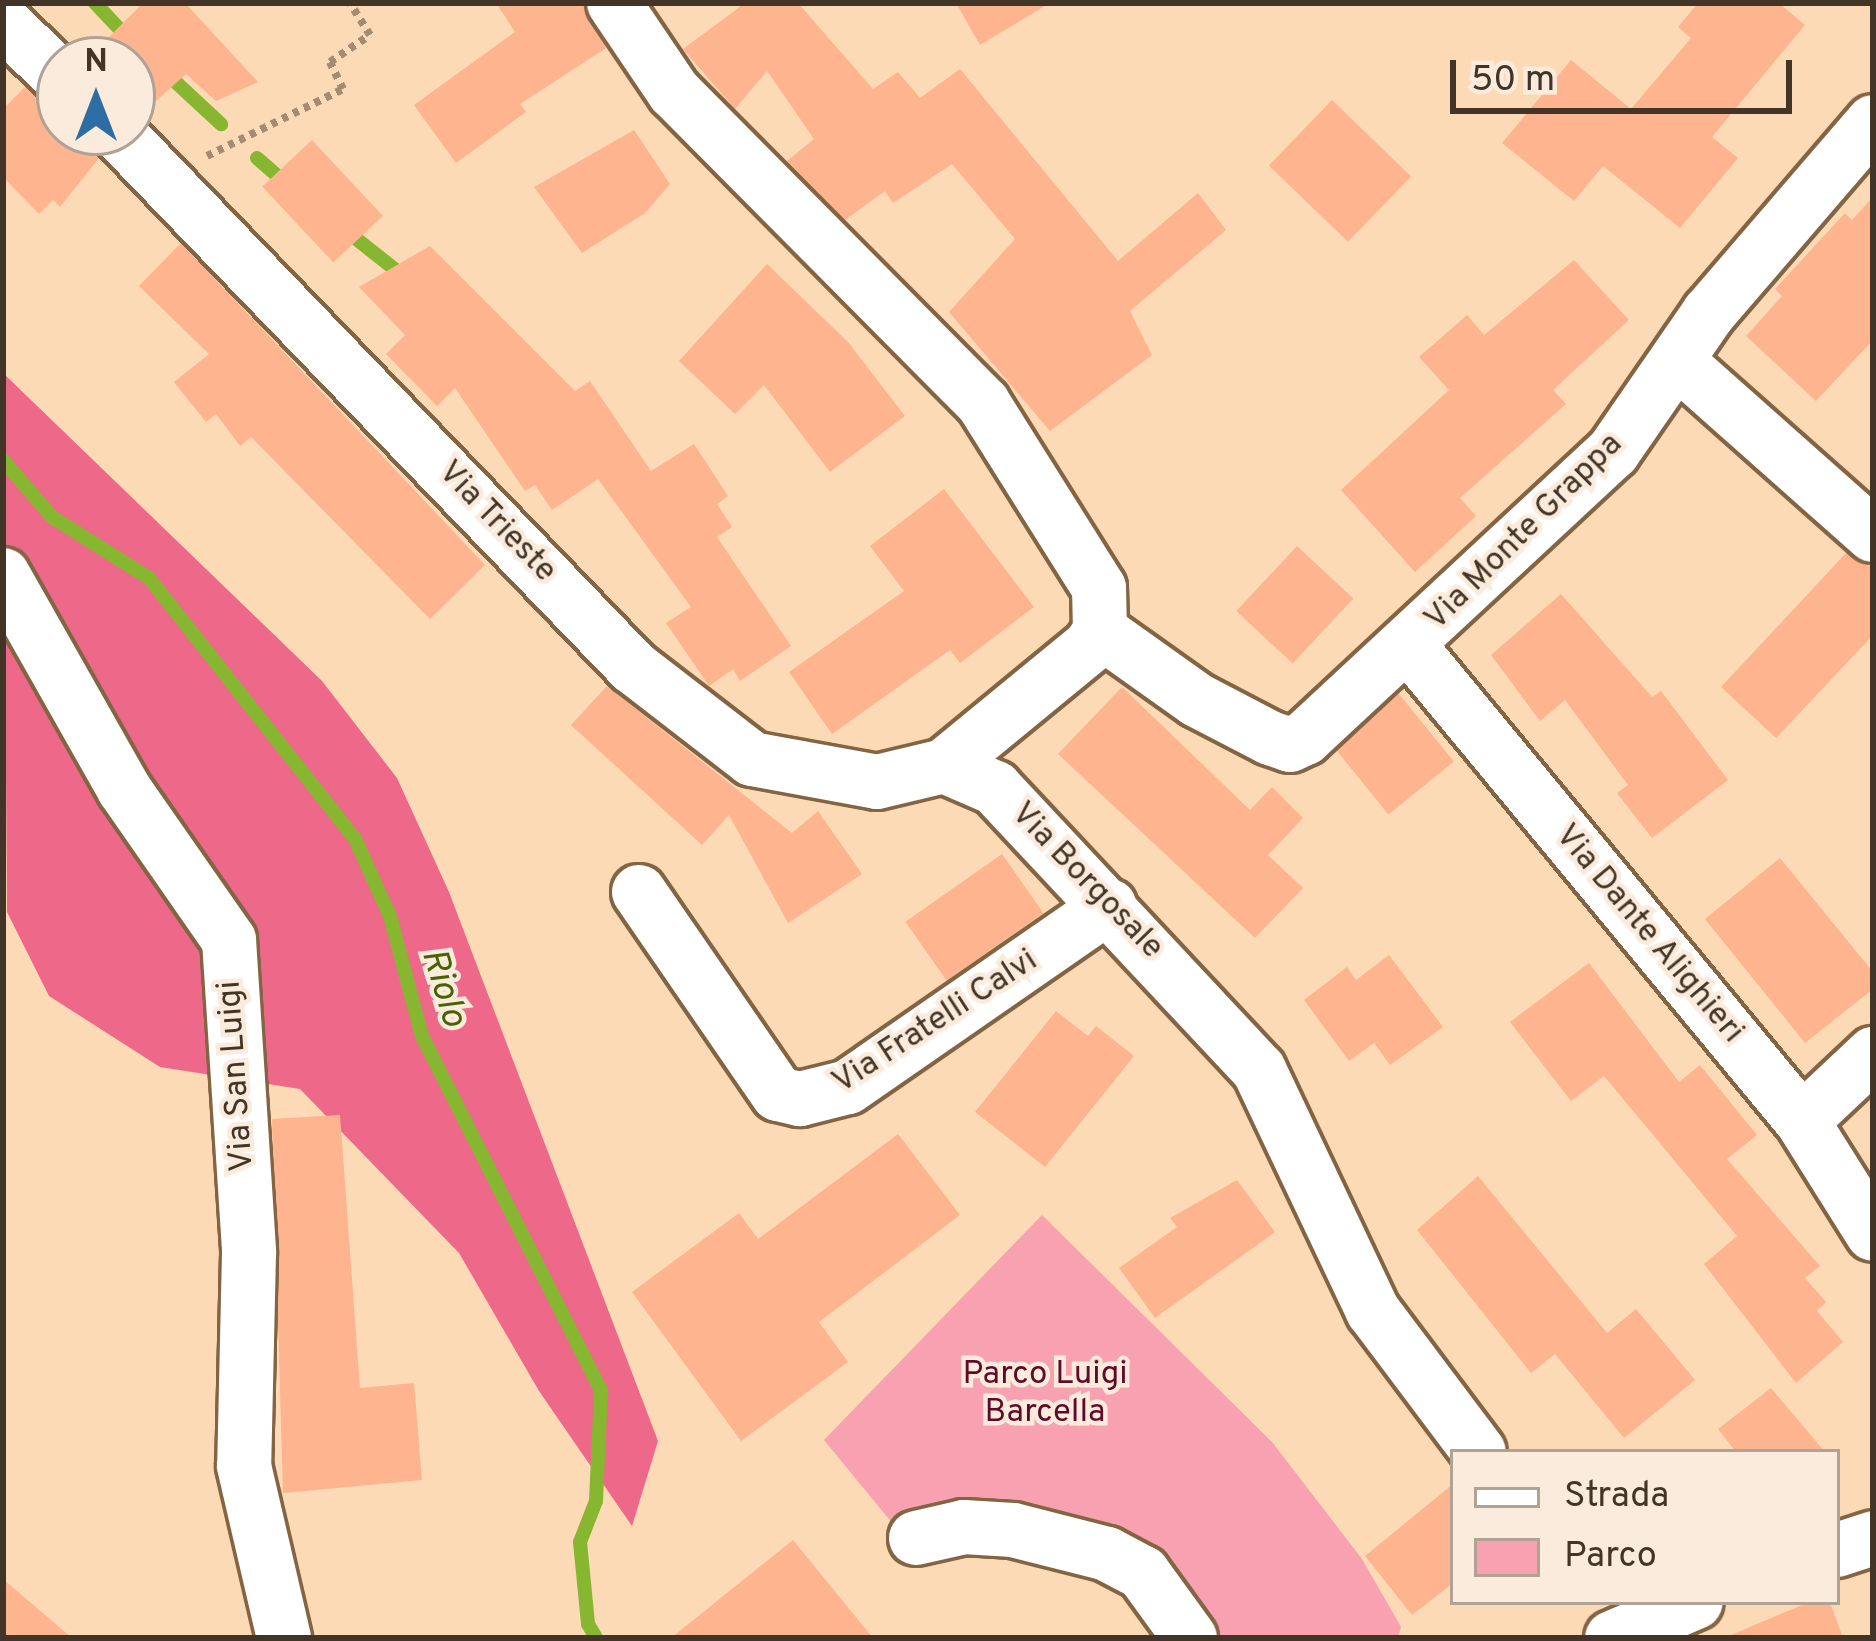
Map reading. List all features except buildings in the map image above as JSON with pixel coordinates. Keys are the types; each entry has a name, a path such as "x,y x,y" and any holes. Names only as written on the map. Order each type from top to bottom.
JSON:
{"street":[{"path":"614,3 674,92 982,403 1083,554 1099,587 1100,631 944,766"},
{"path":"3,22 36,53"},
{"name":"Via Monte Grappa","path":"1100,631 1197,700 1290,746 1410,647 1613,452 1677,361 1873,122"},
{"name":"Via Trieste","path":"140,156 633,667 752,759 877,782 944,766"},
{"path":"1677,361 1873,536"},
{"name":"Via San Luigi","path":"3,575 124,789 229,940 249,1253 244,1466 284,1638"},
{"name":"Via Dante Alighieri","path":"1410,647 1802,1121 1873,1234"},
{"name":"Via Borgosale","path":"944,766 995,788 1259,1070 1373,1311 1477,1449"},
{"name":"Via Fratelli Calvi","path":"639,892 778,1094 800,1100 848,1087 1109,906"},
{"path":"1802,1121 1873,1054"},
{"path":"916,1538 964,1528 1013,1530 1107,1554 1143,1573 1190,1638"},
{"path":"1840,1549 1873,1538"},
{"path":"1605,1625 1684,1605"}],"path":[{"path":"162,178 343,89 330,62 370,35 350,3"}],"green space":[{"name":"Parco Luigi Barcella","path":"1042,1215 1272,1442 1362,1559 1401,1627 1398,1638 1206,1638 1162,1571 937,1516 893,1524 824,1440"}],"shaded area":[{"path":"3,373 322,681 397,778 449,892 658,1441 632,1526 539,1391 459,1253 300,1089 160,1067 49,996 7,912"}],"waterway":[{"path":"95,3 126,36"},
{"path":"167,74 221,124"},
{"path":"257,158 289,186"},
{"path":"340,226 407,279"},
{"name":"Riolo","path":"3,460 52,517 149,578 355,839 390,916 422,1036 601,1391 596,1501 580,1542 588,1624 596,1638"}]}
